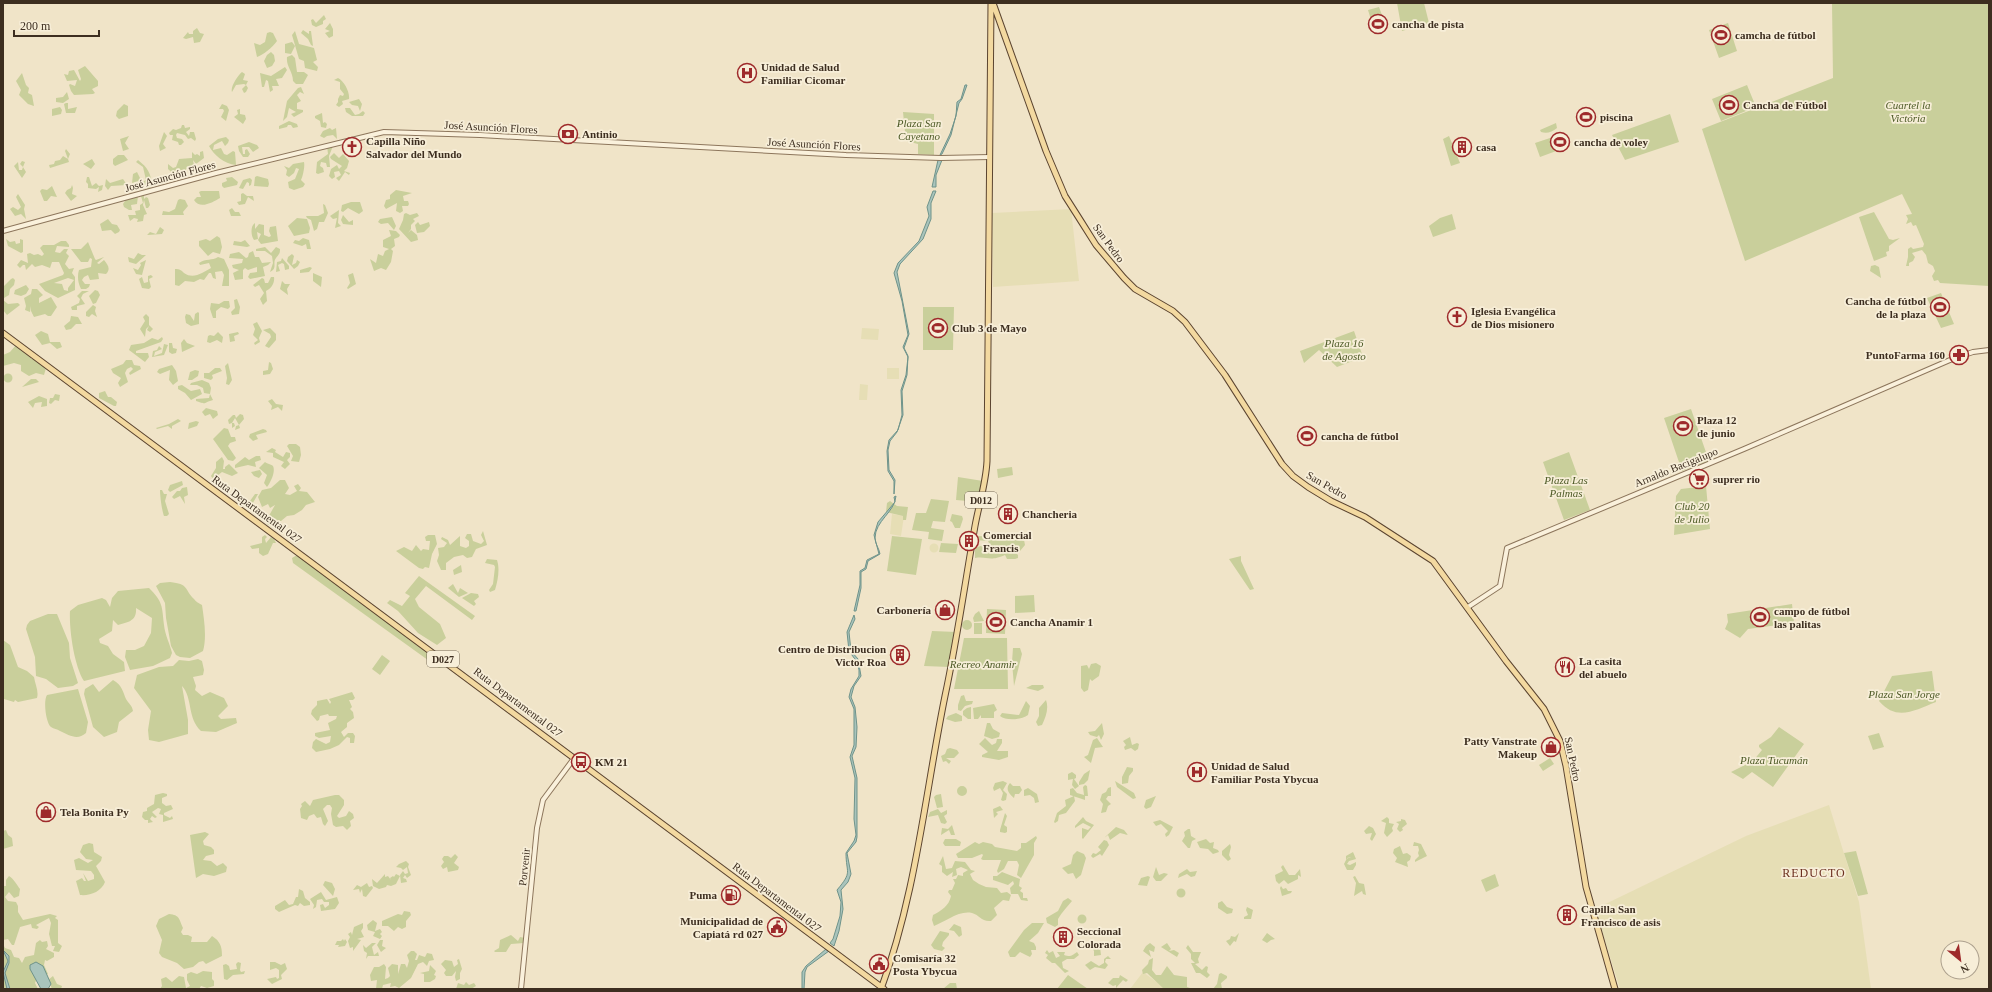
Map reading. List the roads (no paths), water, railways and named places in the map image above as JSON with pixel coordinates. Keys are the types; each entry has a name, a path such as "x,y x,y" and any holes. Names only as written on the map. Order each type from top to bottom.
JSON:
{"main road":[{"name":"San Pedro","path":"992,3 999,17 1026,96 1065,196 1101,251 1135,289 1173,311 1185,322 1225,375 1282,464 1293,476 1331,501 1365,516 1433,561 1506,661 1544,709 1558,734 1566,766 1586,887 1615,989"},
{"name":"D012","path":"882,988 897,940 920,835 960,623 975,527 986,482 992,3"},
{"path":"991,18 999,17"},
{"name":"Ruta Departamental 027","path":"3,333 575,757 882,988"}],"street":[{"name":"José Asunción Flores","path":"3,231 216,172 384,132 480,135 853,155 941,158 990,156"},
{"name":"Arnaldo Bacigalupo","path":"1468,607 1500,586 1507,548 1744,449 1950,360 1974,352 1989,350"},
{"name":"Porvenir","path":"521,989 537,828 543,800 575,757"}],"water":[{"path":"965,85 967,85 962,99 959,103 956,115 957,102 961,99"},
{"path":"955,119 951,135 942,154 940,155 950,134"},
{"path":"938,160 942,160 936,175 936,187 932,187"},
{"path":"933,191 936,191 931,203 931,219 923,239 900,264 897,272 909,334 904,348 908,357 903,347 908,335 902,301 894,273 898,263 919,241 929,216 927,207"},
{"path":"908,358 907,375 902,391 903,415 899,427 902,415 901,390 906,375"},
{"path":"897,432 890,441 888,450 889,470 895,480 894,494 894,481 888,471 887,451 889,440"},
{"path":"894,503 881,521 876,532 875,539 874,535 878,522"},
{"path":"877,545 880,554 868,561 866,569 861,572 861,588 856,611 854,611 860,585 860,571 865,568 867,560 879,554"},
{"path":"854,615 855,619 849,632 851,651 858,659 861,676 854,686 851,697 855,707 857,727 856,747 852,756 857,778 857,837 856,842 847,853 851,874 848,882 841,890 843,909 839,931 834,946 830,943 833,939 840,916 841,902 837,890 847,875 846,853 856,835 854,819 855,778 850,757 854,745 854,709 849,697 851,689 859,676 859,670 857,662 849,651 847,632"},
{"path":"826,949 829,951 807,967 805,972 804,989 802,989 802,972 806,966"},
{"path":"3,950 9,956 9,963 5,973 10,989 7,989 3,972 8,961"},
{"path":"36,962 43,966 51,984 48,989 41,989 30,969 30,965"}],"place":[{"name":"cancha de pista","path":"1378,24"},
{"name":"camcha de fútbol","path":"1721,35"},
{"name":"Unidad de Salud Familiar Cicomar","path":"747,73"},
{"name":"Cancha de Fútbol","path":"1729,105"},
{"name":"piscina","path":"1586,117"},
{"name":"Antinio","path":"568,134"},
{"name":"cancha de voley","path":"1560,142"},
{"name":"Capilla Niño Salvador del Mundo","path":"352,147"},
{"name":"casa","path":"1462,147"},
{"name":"Cancha de fútbol de la plaza","path":"1940,307"},
{"name":"Iglesia Evangélica de Dios misionero","path":"1457,317"},
{"name":"Club 3 de Mayo","path":"938,328"},
{"name":"PuntoFarma 160","path":"1959,355"},
{"name":"Plaza 12 de junio","path":"1683,426"},
{"name":"cancha de fútbol","path":"1307,436"},
{"name":"suprer rio","path":"1699,479"},
{"name":"Chancheria","path":"1008,514"},
{"name":"Comercial Francis","path":"969,541"},
{"name":"Carbonería","path":"945,610"},
{"name":"campo de fútbol las palitas","path":"1760,617"},
{"name":"Cancha Anamir 1","path":"996,622"},
{"name":"Centro de Distribucion Victor Roa","path":"900,655"},
{"name":"La casita del abuelo","path":"1565,667"},
{"name":"Patty Vanstrate Makeup","path":"1551,747"},
{"name":"KM 21","path":"581,762"},
{"name":"Unidad de Salud Familiar Posta Ybycua","path":"1197,772"},
{"name":"Tela Bonita Py","path":"46,812"},
{"name":"Puma","path":"731,895"},
{"name":"Capilla San Francisco de asis","path":"1567,915"},
{"name":"Municipalidad de Capiatá rd 027","path":"777,927"},
{"name":"Seccional Colorada","path":"1063,937"},
{"name":"Comisaría 32 Posta Ybycua","path":"879,964"}],"district":[{"name":"REDUCTO","path":"1814,873"}],"park label":[{"name":"Cuartel la Victória","path":"1908,111"},
{"name":"Plaza San Cayetano","path":"919,129"},
{"name":"Plaza 16 de Agosto","path":"1344,349"},
{"name":"Plaza Las Palmas","path":"1566,486"},
{"name":"Club 20 de Julio","path":"1692,512"},
{"name":"Recreo Anamir","path":"983,664"},
{"name":"Plaza San Jorge","path":"1904,694"},
{"name":"Plaza Tucumán","path":"1774,760"}]}
